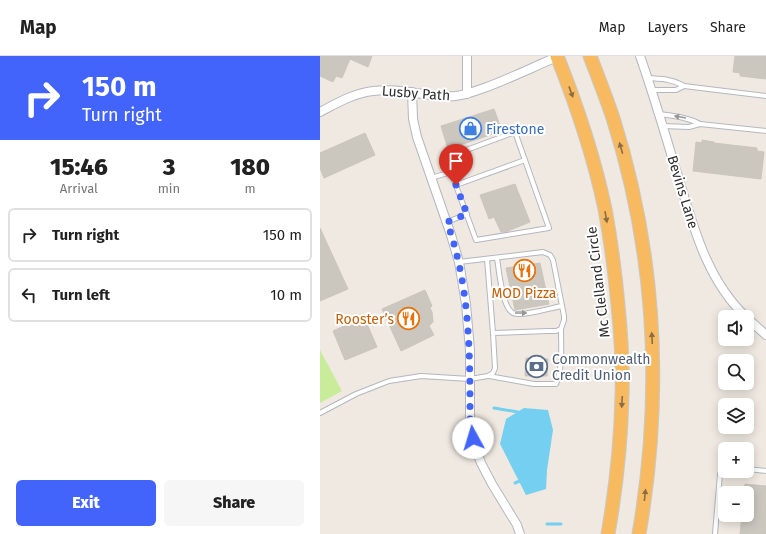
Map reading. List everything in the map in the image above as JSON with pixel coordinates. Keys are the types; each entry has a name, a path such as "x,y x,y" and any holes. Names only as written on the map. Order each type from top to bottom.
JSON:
{"highway":[{"name":"Mc Clelland Circle","path":"558,56 579,113 596,171 606,214 616,280 620,320 622,394 621,429 617,477 608,534"},
{"path":"590,56 613,120 631,186 641,237 649,296 653,376 651,430 649,458 639,534"}],"street":[{"path":"467,56 467,94"},
{"name":"Lusby Path","path":"320,112 366,92 383,90 446,96 467,94 558,56"},
{"name":"Bevins Lane","path":"640,56 652,90 697,239 712,272 723,290 739,310"},
{"path":"412,92 413,119 417,137 447,222 459,262 466,304 470,350 470,428 481,464 517,525 520,534"},
{"name":"Bevins Lane","path":"754,325 766,335"}],"lane":[{"path":"648,78 673,81 684,86 766,96"},
{"path":"652,90 676,90 684,86"},
{"path":"659,114 687,118 700,124 766,131"},
{"path":"663,126 689,127 700,124"},
{"path":"515,132 549,228 476,240 451,172 447,162 453,155 515,132"},
{"path":"456,185 525,160"},
{"path":"431,179 451,172"},
{"path":"447,222 467,214"},
{"path":"320,413 361,392 389,381 421,376 470,379 488,376 527,383 556,384 560,371 561,329 564,316 553,260 550,255 543,252 459,262"},
{"path":"497,258 507,308 513,313 527,313 562,306"},
{"path":"487,259 495,368 493,373 488,376"},
{"path":"493,333 548,331 561,329"},
{"path":"754,470 766,471"},
{"path":"715,534 720,478"}],"green space":[{"path":"320,350 342,391 320,403"}],"water":[{"path":"524,408 548,410 553,430 547,470 546,489 526,495 500,444 506,419"}],"building":[{"path":"320,56 372,56 368,67 350,59 342,78 336,76 333,82 320,76"},
{"path":"735,56 766,56 766,79 740,76 740,73 733,72"},
{"name":"Firestone","path":"494,109 502,131 448,149 441,126"},
{"path":"365,133 375,155 324,178 320,168 320,153"},
{"path":"702,140 714,143 757,148 757,151 764,152 761,179 693,171 696,142 702,143"},
{"path":"515,184 530,222 508,231 501,232 494,217 489,219 480,195"},
{"path":"320,228 348,289 320,301"},
{"path":"540,263 549,304 515,310 506,268"},
{"name":"Rooster’s","path":"425,290 432,306 430,308 433,322 429,326 434,335 401,351 382,309"},
{"path":"364,317 377,347 345,360 333,331"},
{"name":"Commonwealth Credit Union","path":"526,358 548,359 547,376 525,376"},
{"path":"745,484 766,486 766,534 740,534 741,522 754,522 754,486 745,486"}],"waterway":[{"path":"494,408 518,412 519,414"},
{"path":"515,483 522,480"},
{"path":"547,524 561,524"}],"place":[{"name":"Firestone","path":"471,129"},
{"name":"MOD Pizza","path":"524,271"},
{"name":"Rooster’s","path":"409,319"},
{"name":"Commonwealth Credit Union","path":"537,367"}],"route":[{"path":"456,185 467,214 447,222 459,262 466,304 470,350 470,428 473,438"}]}
